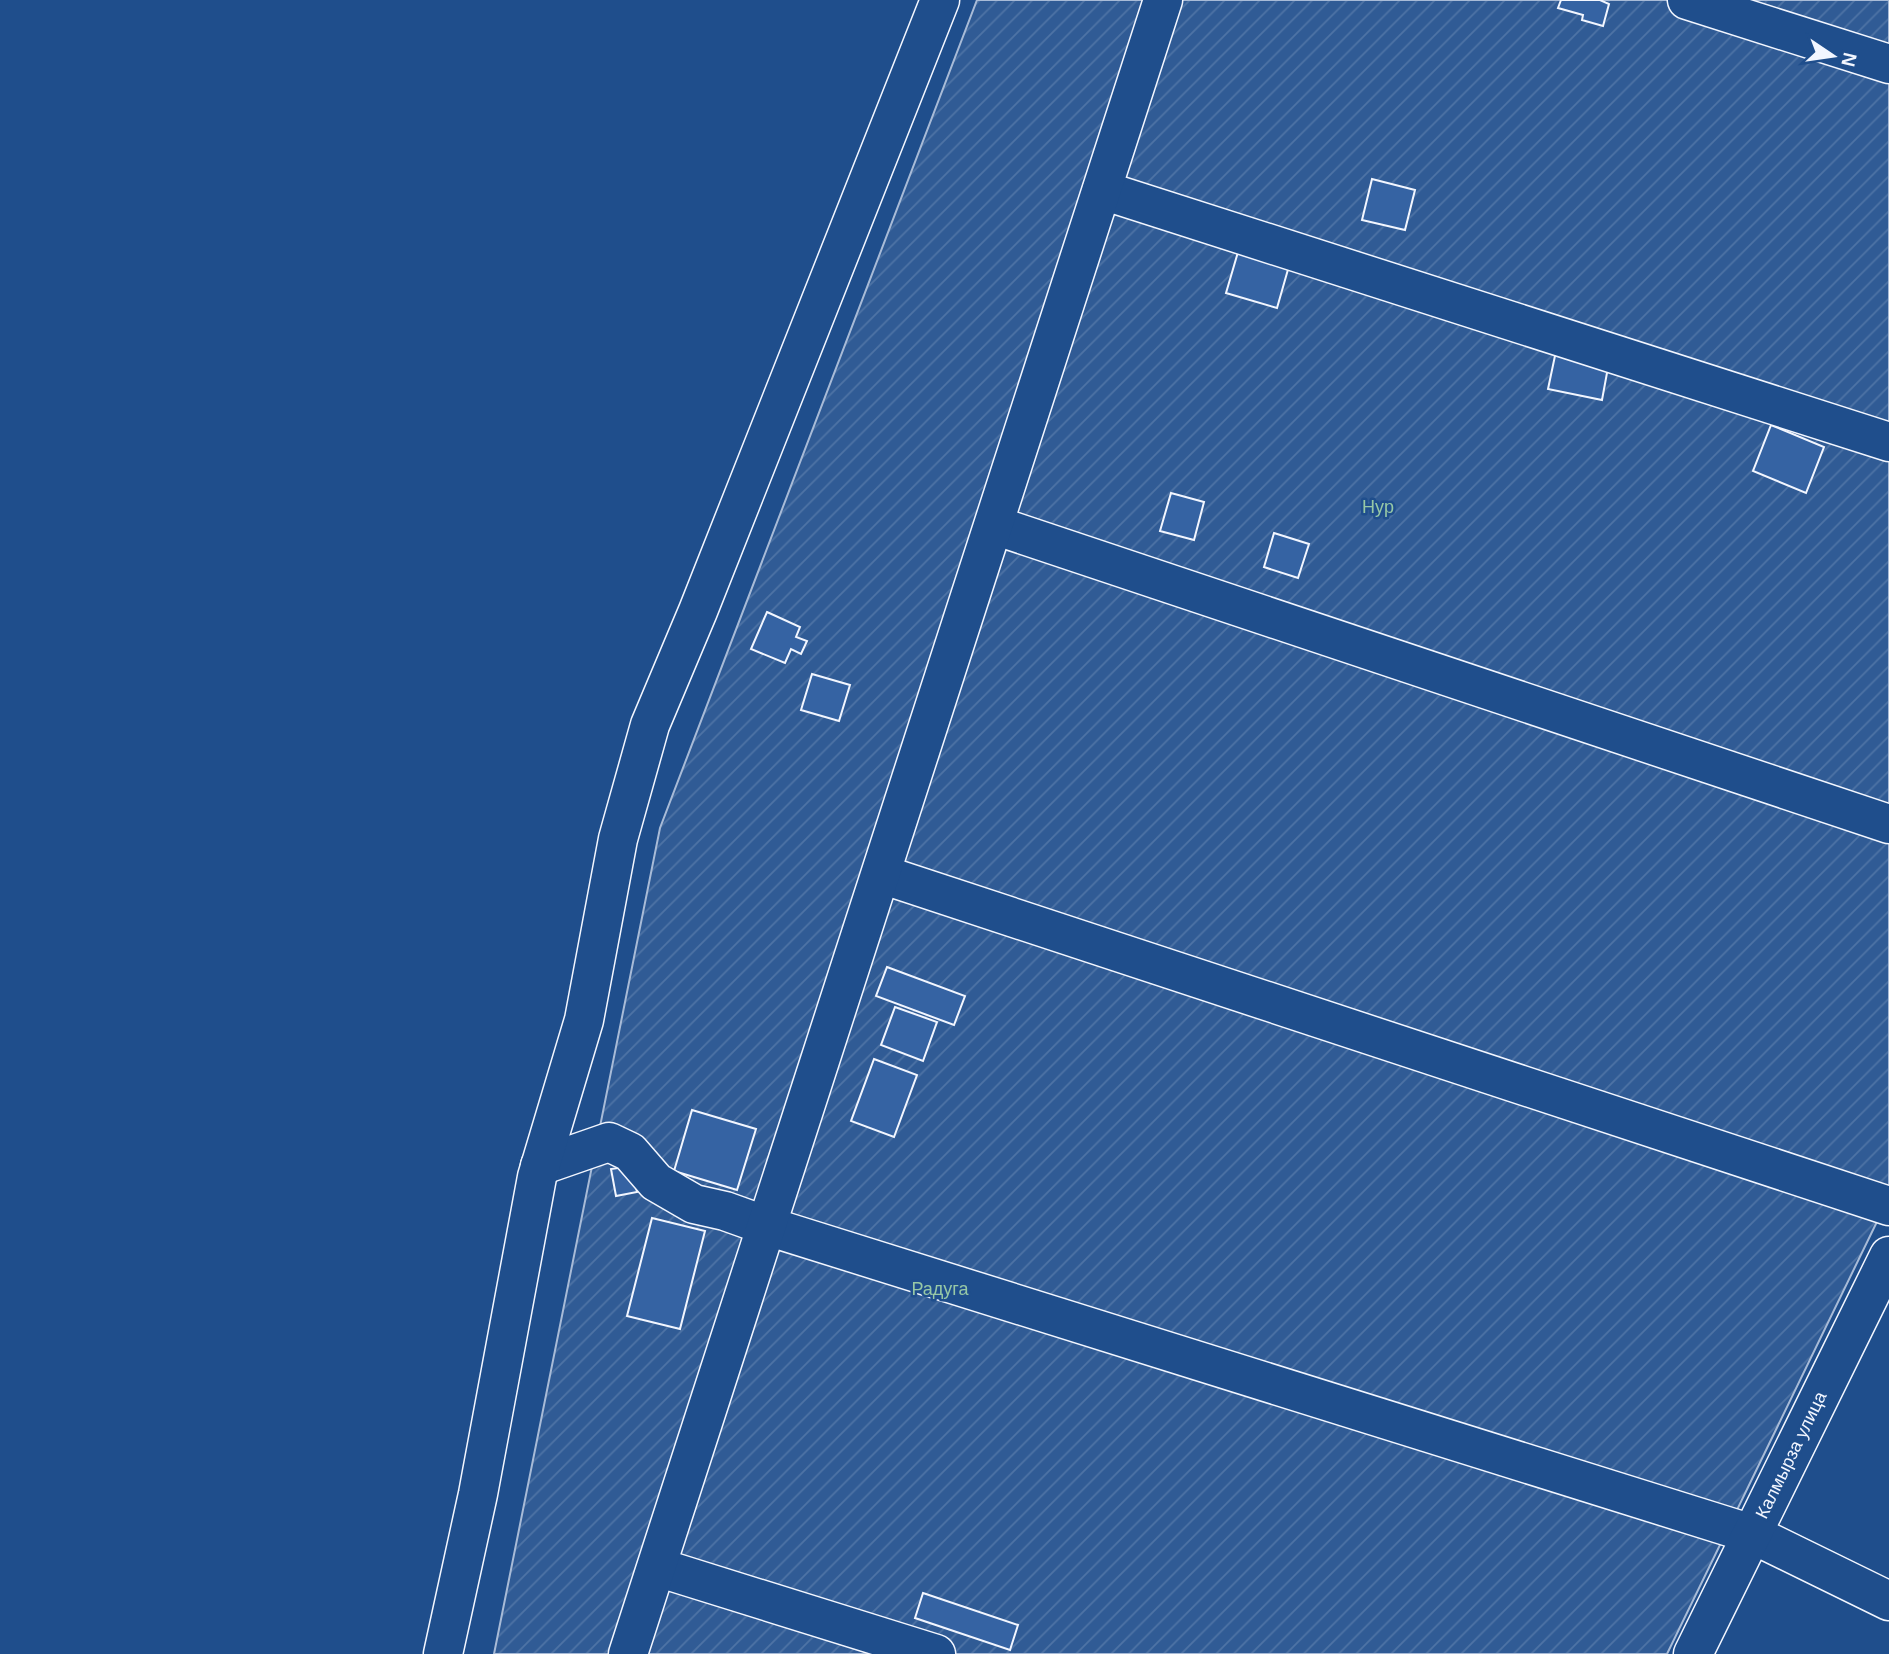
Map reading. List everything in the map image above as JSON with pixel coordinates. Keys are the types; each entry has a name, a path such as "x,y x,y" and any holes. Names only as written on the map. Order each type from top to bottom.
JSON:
{"street":[{"path":"443,1654 478,1494 540,1166 584,1020 618,839 650,724 704,598 940,0"},
{"path":"628,1654 1163,0"},
{"path":"1687,0 1889,64"},
{"path":"1102,190 1889,442"},
{"path":"994,525 1889,824"},
{"path":"881,874 1889,1206"},
{"path":"540,1166 609,1142 630,1152 656,1182 694,1204 725,1211 1752,1534 1889,1601"},
{"name":"Калмырза улица","path":"1693,1654 1889,1255"},
{"path":"657,1567 936,1654"}],"green space":[{"path":"977,0 1889,0 1889,1197 1667,1654 494,1654 660,828"}],"building":[{"path":"1561,0 1600,0 1609,4 1603,26 1582,20 1583,15 1558,8"},
{"path":"1372,179 1415,190 1405,230 1362,220"},
{"path":"1238,252 1289,266 1277,308 1226,293"},
{"path":"1556,351 1609,362 1602,400 1548,389"},
{"path":"1771,425 1824,447 1806,493 1753,471"},
{"path":"1171,493 1204,502 1194,540 1160,531"},
{"path":"1274,533 1309,544 1298,578 1264,567"},
{"path":"767,612 800,627 796,637 807,641 801,654 791,649 785,663 751,649"},
{"path":"812,674 850,685 839,721 801,710"},
{"path":"887,967 965,996 954,1025 876,996"},
{"path":"895,1007 937,1022 923,1061 881,1045"},
{"path":"874,1059 917,1075 894,1137 851,1121"},
{"path":"692,1110 756,1129 737,1190 674,1171"},
{"path":"632,1166 637,1192 616,1196 611,1169"},
{"path":"652,1218 705,1231 680,1329 627,1316"},
{"path":"923,1593 1018,1625 1010,1650 915,1618"}],"park label":[{"name":"Нур","path":"1378,507"},
{"name":"Радуга","path":"940,1289"}]}
